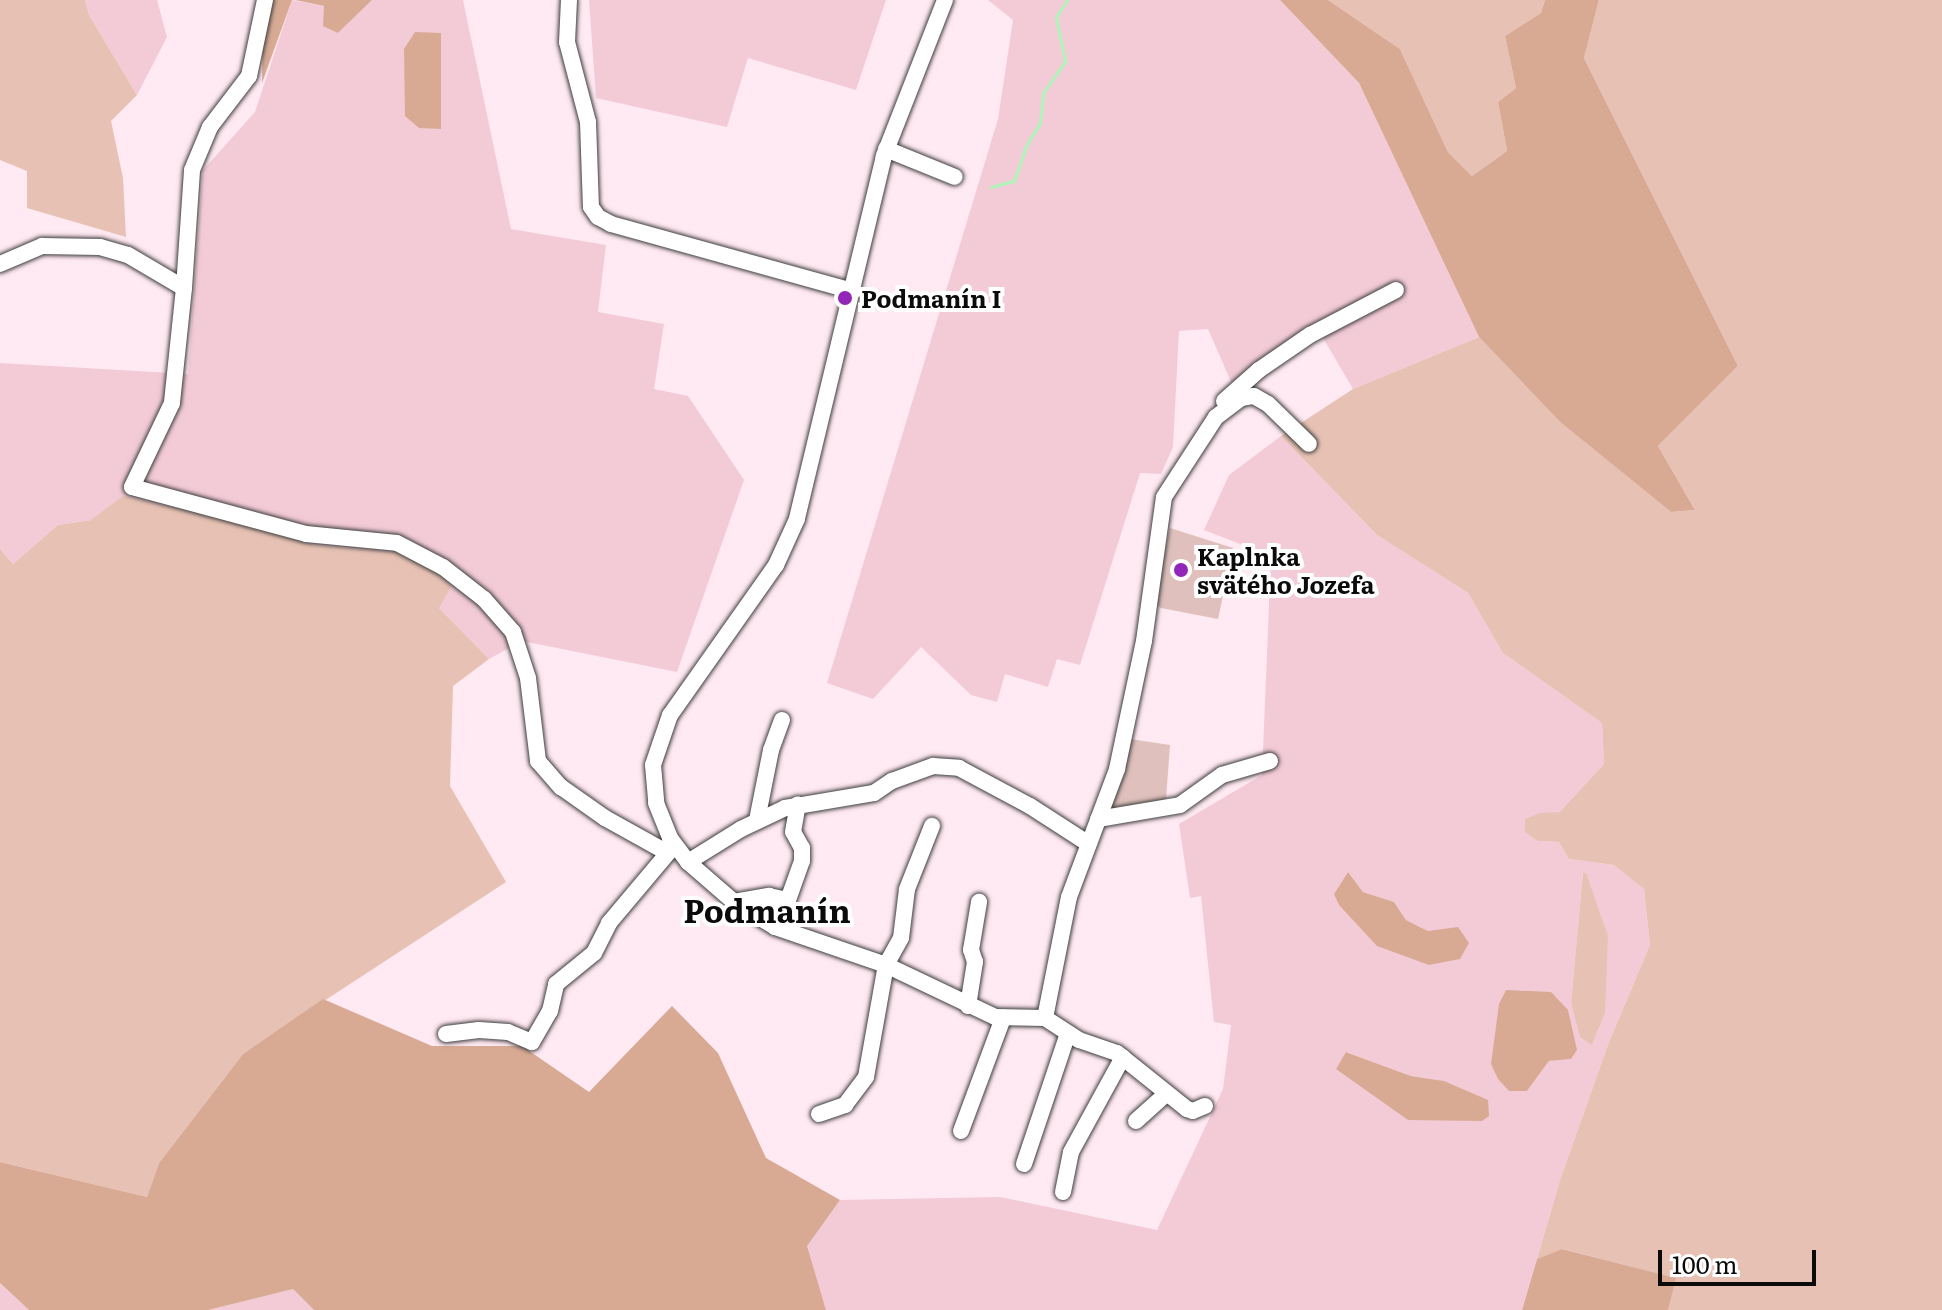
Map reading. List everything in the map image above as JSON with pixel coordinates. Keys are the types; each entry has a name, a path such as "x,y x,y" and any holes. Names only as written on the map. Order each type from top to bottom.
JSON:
{"street":[{"path":"265,0 249,76 210,127 192,170 178,377 172,403 132,487 306,534 397,543 443,567 484,599 513,632 528,678 538,761 561,787 616,825 670,849 734,902 775,927 886,965 968,1006 1003,1018 1045,1018 1068,1033 1123,1057 1151,1077 1165,1095 1193,1111 1205,1106"},
{"path":"569,0 567,42 588,122 591,207 598,217 611,224 853,291"},
{"path":"670,849 656,803 653,775 656,752 678,700 767,578 791,538 816,449 886,149 945,0"},
{"path":"886,149 955,177"},
{"path":"0,264 42,246 100,247 128,255 184,288"},
{"path":"1045,1018 1069,897 1117,769 1144,641 1164,497 1224,401 1259,370 1310,335 1396,290"},
{"path":"1216,417 1241,398 1254,396 1268,404 1309,444"},
{"path":"757,820 771,750 782,720"},
{"path":"1098,819 1180,805 1222,775 1270,761"},
{"path":"688,862 757,820 798,804 874,793 892,781 933,766 959,768 1030,806 1089,844"},
{"path":"775,927 802,861 802,848 793,832 798,804"},
{"path":"819,1114 845,1105 866,1077 886,965 901,938 907,889 932,826"},
{"path":"446,1034 479,1030 508,1032 532,1042 550,1011 556,984 594,953 609,923 670,849"},
{"path":"734,902 769,896 788,900"},
{"path":"968,1006 975,962 971,950 979,902"},
{"path":"961,1131 1003,1018"},
{"path":"1024,1164 1068,1033"},
{"path":"1063,1192 1071,1152 1123,1057"},
{"path":"1136,1121 1165,1095"}],"shaded area":[{"path":"0,0 85,0 89,15 137,95 111,121 123,178 126,237 27,208 27,171 0,160"},
{"path":"85,0 157,0 167,37 137,95 89,15"},
{"path":"272,0 292,0 262,83 263,32"},
{"path":"292,0 324,6 338,33 372,0 463,0 511,229 606,245 598,312 664,324 654,389 688,396 744,480 677,672 522,641 489,659 439,608 398,552 315,545 236,522 91,520 58,525 13,564 0,549 0,363 188,374 203,170 255,112"},
{"path":"295,0 372,0 338,33 323,26 324,6"},
{"path":"589,0 886,0 856,90 748,58 727,127 596,98"},
{"path":"988,0 1280,0 1359,83 1479,337 1353,389 1316,326 1232,384 1208,329 1179,331 1173,447 1161,474 1140,473 1080,665 1057,659 1048,687 1005,674 997,702 971,695 921,647 873,699 827,683 998,119 1013,20"},
{"path":"1280,0 1328,0 1400,49 1448,152 1472,176 1507,151 1498,102 1516,88 1505,36 1541,13 1545,0 1599,0 1584,58 1738,366 1658,446 1695,510 1671,512 1560,422 1479,337 1359,83"},
{"path":"1328,0 1545,0 1541,13 1505,36 1516,88 1498,102 1507,151 1472,176 1448,152 1400,49"},
{"path":"1599,0 1942,0 1942,1310 1668,1310 1675,1278 1563,1249 1537,1259 1560,1180 1609,1042 1650,945 1644,889 1614,865 1569,859 1559,842 1538,841 1525,832 1525,819 1540,813 1560,812 1604,764 1602,723 1503,653 1468,593 1377,535 1281,436 1353,389 1479,337 1560,422 1671,512 1695,510 1658,446 1738,366 1584,58"},
{"path":"415,32 441,33 441,129 419,128 405,116 404,49"},
{"path":"1281,436 1377,535 1468,593 1503,653 1602,723 1604,764 1560,813 1540,813 1538,841 1559,842 1569,859 1614,865 1644,889 1650,945 1609,1042 1560,1180 1522,1310 826,1310 806,1246 840,1200 1000,1197 1157,1230 1223,1089 1231,1025 1214,1022 1201,896 1190,898 1179,824 1262,775 1271,556 1204,530 1229,475","holes":["1348,872 1363,892 1394,902 1406,920 1428,931 1334,894","1583,873 1605,1013 1592,1045 1571,1002","1506,991 1521,992 1571,1059 1549,1061 1527,1091","1347,1052 1411,1076 1444,1081 1336,1069"]},
{"path":"123,496 236,522 315,545 398,552 435,567 451,587 439,608 489,659 453,686 450,786 506,882 243,1054 159,1163 147,1197 0,1162 0,549 13,564 58,525 91,520"},
{"path":"1170,528 1233,548 1218,619 1161,608 1154,603"},
{"path":"1130,739 1170,745 1166,799 1117,811 1110,807"},
{"path":"1348,872 1363,892 1394,902 1406,920 1428,931 1458,927 1469,943 1460,959 1429,965 1377,946 1339,905 1334,894"},
{"path":"1583,873 1586,873 1608,936 1605,1013 1592,1045 1580,1037 1571,1002"},
{"path":"1506,990 1551,992 1568,1010 1577,1050 1571,1059 1549,1061 1527,1091 1509,1091 1498,1079 1491,1064 1499,1004"},
{"path":"323,999 432,1046 522,1046 589,1092 672,1006 718,1053 766,1158 840,1200 807,1246 826,1310 314,1310 293,1289 208,1310 29,1310 0,1283 0,1162 147,1197 159,1163 243,1054"},
{"path":"1346,1052 1411,1076 1444,1081 1488,1100 1489,1116 1482,1121 1408,1120 1336,1069"},
{"path":"1562,1249 1676,1278 1668,1310 1522,1310 1537,1259"},
{"path":"0,1283 29,1310 0,1310"},
{"path":"293,1289 314,1310 208,1310"}],"waterway":[{"path":"991,187 1014,181 1026,146 1040,123 1043,93 1065,62 1056,17 1067,0"}],"place":[{"name":"Podmanín I","path":"845,298"},
{"name":"Kaplnka svätého Jozefa","path":"1181,570"}],"district":[{"name":"Podmanín","path":"767,909"}]}
